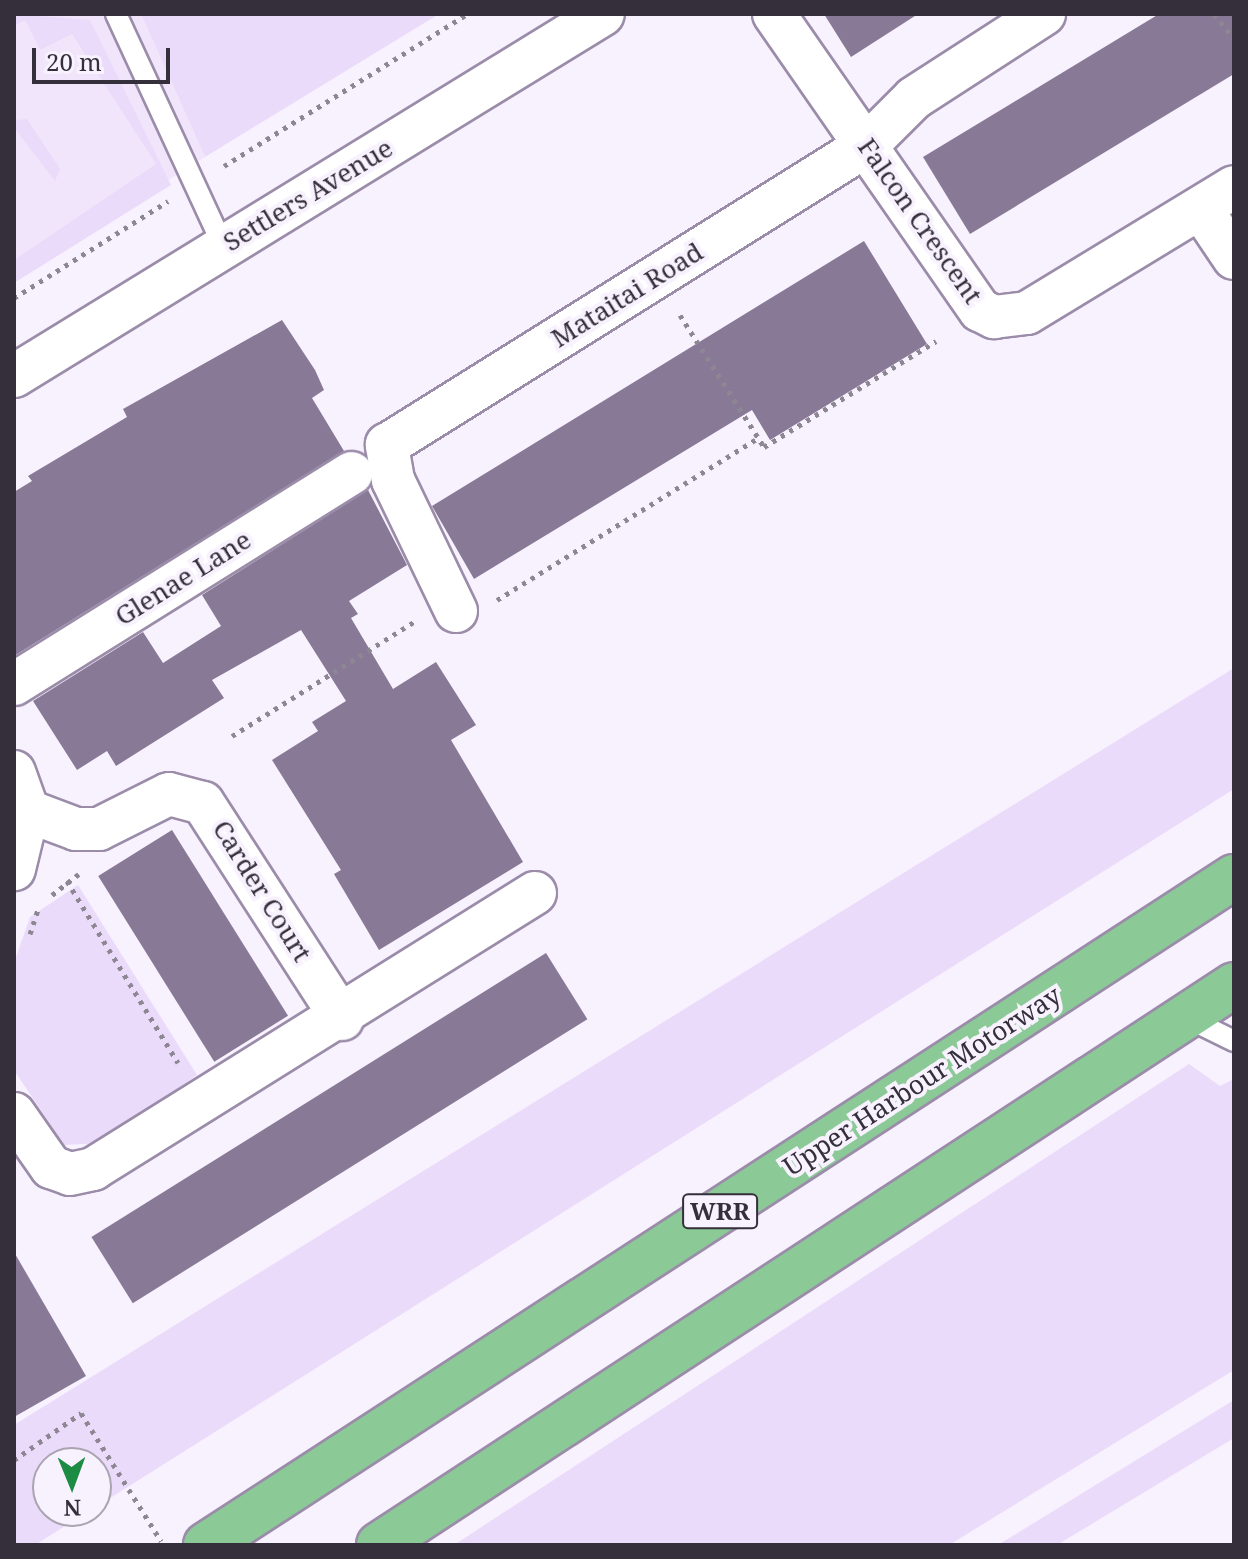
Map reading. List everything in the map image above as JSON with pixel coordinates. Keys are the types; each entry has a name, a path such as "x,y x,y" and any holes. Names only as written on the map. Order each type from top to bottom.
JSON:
{"highway":[{"name":"Upper Harbour Motorway","path":"206,1545 1234,877"},
{"path":"379,1545 1234,985"}],"street":[{"name":"Settlers Avenue","path":"14,376 603,14"},
{"name":"Falcon Crescent","path":"774,14 980,310 994,317 1027,313 1217,198"},
{"name":"Mataitai Road","path":"454,612 393,480 387,445 867,145 914,98 1044,14"},
{"path":"1217,198 1234,258"},
{"name":"Glenae Lane","path":"14,684 352,473"},
{"path":"14,772 28,811 14,869"},
{"name":"Carder Court","path":"28,811 99,829 169,794 203,803 342,1019"},
{"path":"14,1114 51,1167 70,1174 93,1169 342,1019 535,893"}],"lane":[{"path":"116,14 223,246"},
{"path":"1185,1017 1234,1041"}],"path":[{"path":"14,298 467,14"},
{"path":"1214,14 1234,39"},
{"path":"670,300 764,447 936,341"},
{"path":"232,736 758,438"},
{"path":"30,934 39,907 67,881 92,866"},
{"path":"67,881 185,1075"},
{"path":"14,1460 81,1413 164,1545"}],"shaded area":[{"path":"14,14 141,14 205,157 14,277"},
{"path":"14,14 90,20 171,185 14,283 14,260 156,164 72,34 40,50 25,20 14,26"},
{"path":"141,14 439,14 205,157"},
{"path":"27,119 60,169 55,181 15,129 16,120"},
{"path":"1234,668 1234,789 112,1497 112,1447 32,1447 32,1527 64,1527 35,1545 14,1545 14,1425"},
{"path":"78,885 197,1075 101,1143 64,1145 14,1070 14,963 30,917"},
{"path":"1189,1064 1220,1086 1234,1079 1234,1370 949,1545 454,1545"},
{"path":"1234,1400 1234,1438 1057,1545 998,1545"}],"building":[{"path":"824,14 918,14 851,57"},
{"path":"1159,14 1234,14 1234,74 970,234 923,157"},
{"path":"864,241 927,344 770,440 752,410 474,579 432,506"},
{"path":"282,320 315,370 324,390 312,398 344,451 14,656 14,492 32,481 28,476 127,417 123,409"},
{"path":"368,490 407,565 349,601 358,614 351,618 393,689 436,662 476,725 451,740 523,862 379,950 334,874 341,870 272,760 318,731 312,722 346,701 301,630 212,680 224,698 116,766 107,751 77,770 33,701 143,632 163,663 221,626 202,595"},
{"path":"172,830 288,1016 214,1062 98,876"},
{"path":"546,953 587,1019 133,1303 91,1237"},
{"path":"14,1252 86,1376 14,1417"}]}
